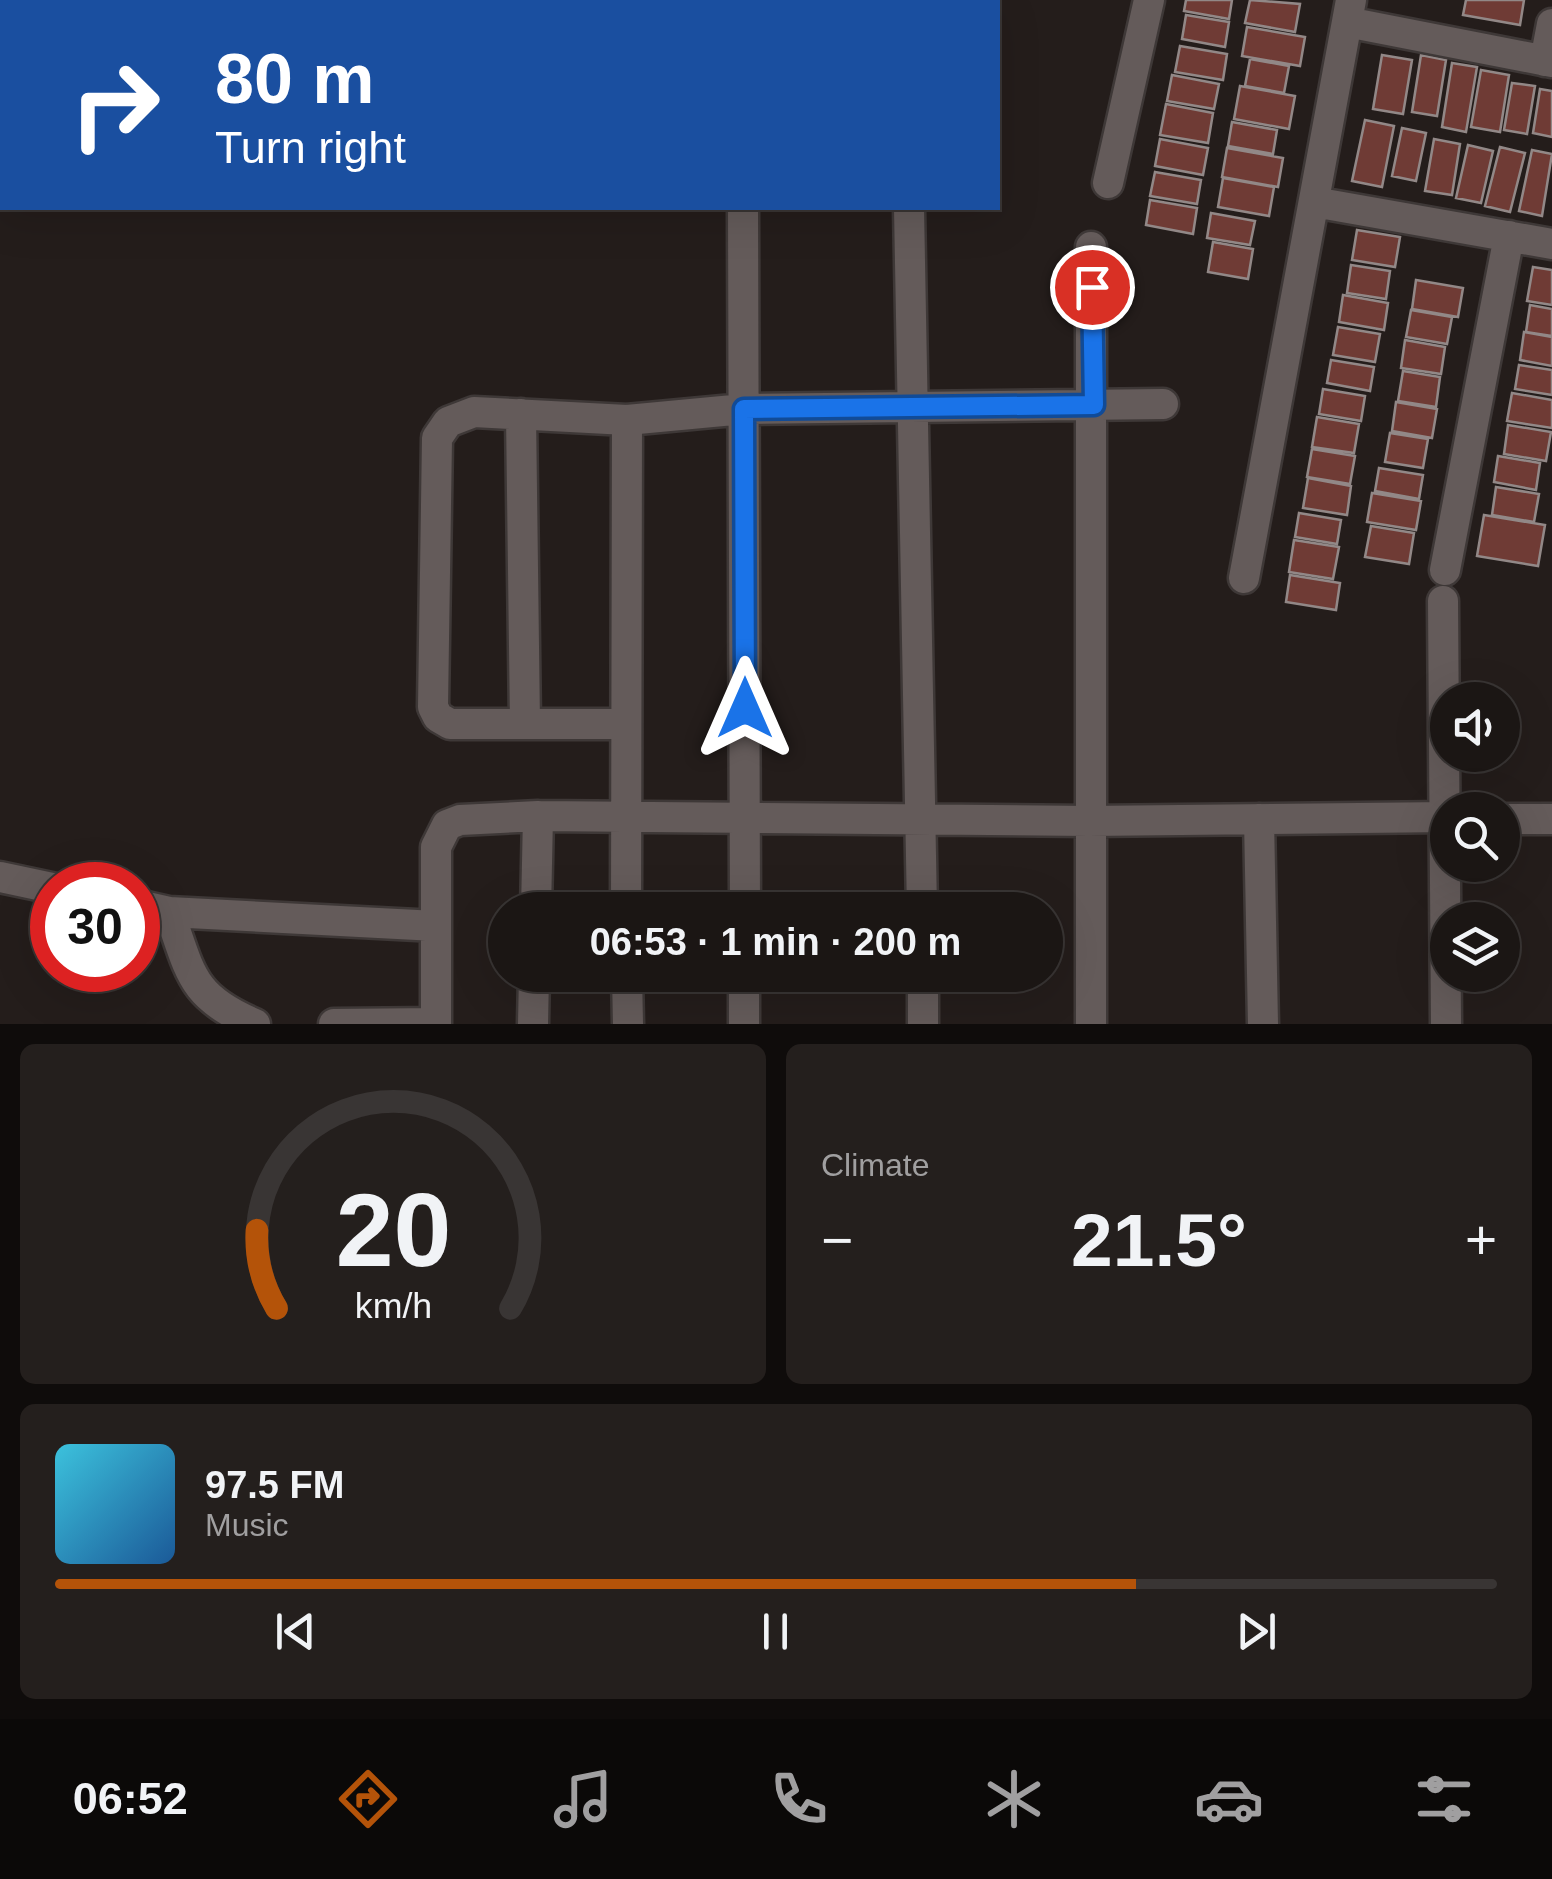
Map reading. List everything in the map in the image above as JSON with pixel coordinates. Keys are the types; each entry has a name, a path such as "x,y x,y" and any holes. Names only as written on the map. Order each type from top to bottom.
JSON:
{"street":[{"path":"1108,183 1149,0"},
{"path":"1244,578 1349,11 1549,62 1552,24"},
{"path":"1314,202 1552,244"},
{"path":"743,210 745,892"},
{"path":"909,210 922,892"},
{"path":"1444,570 1509,236"},
{"path":"1090,1024 1092,247"},
{"path":"626,724 450,724 438,718 434,708 438,438 448,422 474,412 627,420 744,409 1163,404"},
{"path":"520,414 525,724"},
{"path":"626,892 627,420"},
{"path":"1444,601 1445,792"},
{"path":"334,1024 436,1023 436,846 446,826 460,820 538,816 1089,821 1430,817"},
{"path":"536,892 538,816"},
{"path":"1259,819 1263,1024"},
{"path":"1520,819 1552,820"},
{"path":"0,877 30,883"},
{"path":"1445,882 1446,1024"},
{"path":"160,910 436,926"},
{"path":"169,912 200,994 223,1011 254,1024"},
{"path":"533,1024 534,992"},
{"path":"627,992 628,1024"},
{"path":"744,992 744,1024"},
{"path":"923,992 924,1024"}],"building":[{"path":"1186,0 1232,0 1229,19 1184,11"},
{"path":"1250,0 1300,4 1295,32 1245,23"},
{"path":"1466,0 1524,0 1520,25 1463,15"},
{"path":"1186,15 1229,22 1225,47 1182,39"},
{"path":"1247,27 1305,37 1300,66 1242,56"},
{"path":"1180,46 1227,54 1223,80 1175,72"},
{"path":"1382,55 1412,60 1403,114 1373,109"},
{"path":"1421,55 1446,60 1437,116 1412,112"},
{"path":"1250,59 1289,66 1284,93 1245,86"},
{"path":"1452,63 1477,67 1466,132 1442,127"},
{"path":"1481,70 1509,75 1500,132 1471,127"},
{"path":"1172,75 1219,84 1214,109 1167,101"},
{"path":"1512,83 1535,86 1527,134 1504,130"},
{"path":"1240,86 1295,96 1289,129 1234,119"},
{"path":"1540,89 1552,91 1552,137 1533,133"},
{"path":"1166,104 1213,113 1208,143 1160,135"},
{"path":"1365,120 1394,126 1382,187 1352,181"},
{"path":"1232,122 1277,130 1273,154 1228,146"},
{"path":"1402,128 1426,133 1416,181 1392,176"},
{"path":"1160,139 1208,148 1203,175 1155,166"},
{"path":"1434,139 1460,144 1452,195 1425,191"},
{"path":"1468,145 1493,151 1481,203 1456,198"},
{"path":"1500,147 1525,153 1510,212 1485,206"},
{"path":"1227,148 1283,158 1278,187 1222,177"},
{"path":"1532,150 1552,154 1542,216 1519,211"},
{"path":"1155,172 1201,180 1197,204 1150,196"},
{"path":"1223,178 1274,187 1269,216 1218,207"},
{"path":"1150,200 1197,208 1193,234 1146,225"},
{"path":"1211,213 1255,221 1250,245 1207,238"},
{"path":"1357,230 1400,237 1395,267 1352,260"},
{"path":"1213,242 1253,249 1248,279 1208,272"},
{"path":"1351,265 1390,271 1386,299 1347,293"},
{"path":"1533,267 1552,270 1552,305 1527,301"},
{"path":"1416,280 1463,288 1458,317 1412,309"},
{"path":"1343,295 1388,303 1384,330 1339,322"},
{"path":"1530,305 1552,309 1552,336 1526,332"},
{"path":"1411,310 1452,317 1447,344 1406,337"},
{"path":"1338,327 1380,334 1375,362 1333,355"},
{"path":"1524,332 1552,337 1552,366 1520,360"},
{"path":"1405,340 1445,347 1441,374 1401,368"},
{"path":"1331,360 1374,367 1370,391 1327,383"},
{"path":"1519,365 1552,370 1552,395 1515,389"},
{"path":"1403,371 1440,377 1436,407 1398,401"},
{"path":"1323,389 1365,396 1361,421 1319,414"},
{"path":"1512,393 1552,400 1552,428 1507,421"},
{"path":"1396,402 1437,409 1432,438 1392,431"},
{"path":"1317,417 1359,424 1354,453 1312,447"},
{"path":"1508,425 1551,432 1546,461 1504,454"},
{"path":"1390,433 1428,439 1423,468 1385,462"},
{"path":"1312,449 1355,456 1350,484 1307,477"},
{"path":"1498,456 1540,463 1536,490 1494,482"},
{"path":"1379,468 1423,475 1419,499 1375,491"},
{"path":"1308,478 1351,486 1347,515 1303,508"},
{"path":"1496,487 1539,494 1534,522 1492,515"},
{"path":"1372,493 1421,501 1416,530 1367,522"},
{"path":"1299,513 1341,520 1337,544 1295,537"},
{"path":"1484,515 1545,525 1538,566 1477,556"},
{"path":"1371,526 1414,533 1409,564 1365,557"},
{"path":"1294,540 1339,547 1333,579 1289,572"},
{"path":"1290,575 1340,583 1336,610 1286,602"}],"route":[{"path":"745,708 744,409 1094,405 1092,287"}]}
